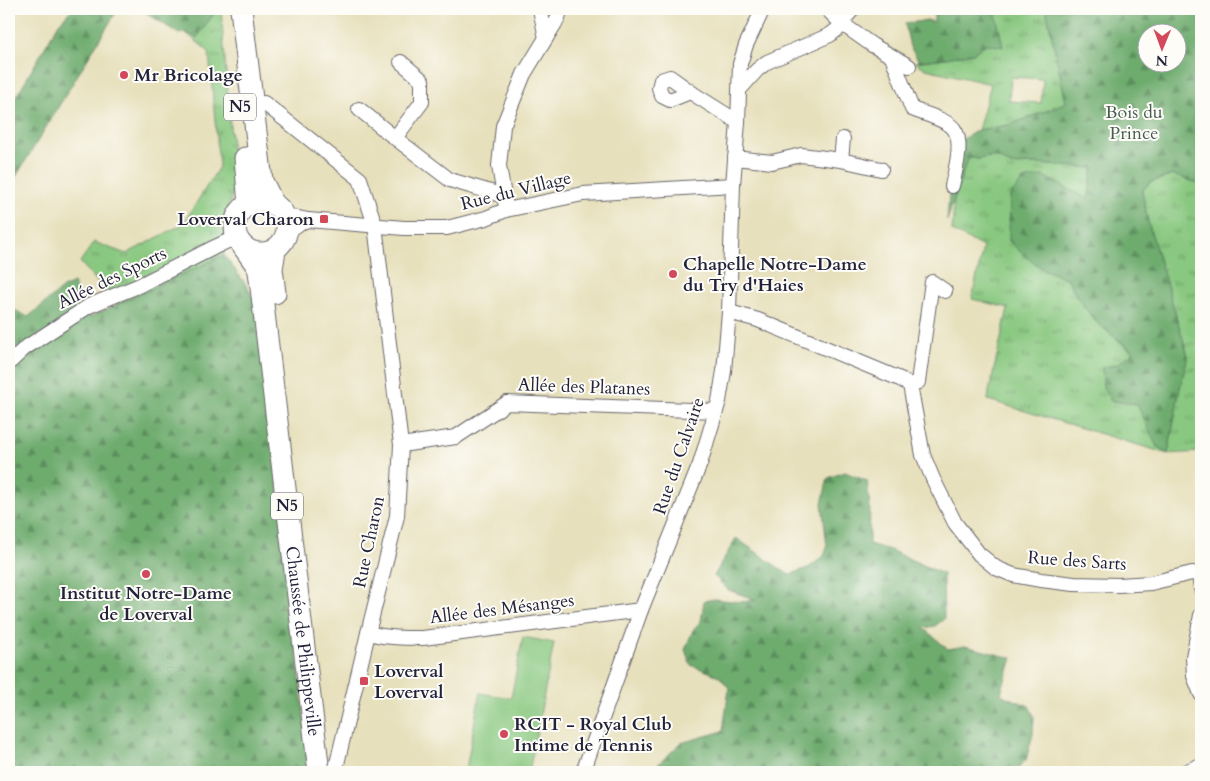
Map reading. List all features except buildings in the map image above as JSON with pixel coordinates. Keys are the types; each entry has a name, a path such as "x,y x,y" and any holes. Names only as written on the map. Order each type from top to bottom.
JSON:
{"main road":[{"name":"N5","path":"228,9 243,132 249,205"},
{"name":"N5","path":"241,9 262,180 281,217 283,242 275,250"},
{"path":"275,250 261,253 248,250 239,239 236,227 238,217 244,208 261,202 281,217"},
{"name":"Chaussée de Philippeville","path":"239,239 259,271 319,772"},
{"name":"Chaussée de Philippeville","path":"275,250 272,269 331,772"}],"street":[{"path":"540,9 546,38"},
{"path":"506,210 499,166 503,126 524,74 557,20 560,9"},
{"name":"Rue du Calvaire","path":"583,772 641,610 700,464 719,402 724,371 729,312 740,64 746,46 764,9"},
{"path":"827,9 841,23 872,45 909,66"},
{"path":"740,89 767,62 830,35 839,28 853,9"},
{"path":"892,57 912,109 938,118 954,128 958,137 958,154 952,186"},
{"path":"395,138 422,102 422,80 401,62"},
{"path":"690,92 738,122"},
{"name":"Rue Charon","path":"264,102 360,179 375,225 401,445 398,516 335,772"},
{"path":"358,109 450,180 504,196"},
{"path":"841,160 843,139"},
{"path":"735,158 772,162 801,155 841,160 881,169"},
{"name":"Rue du Village","path":"281,217 300,223 308,220 404,228 447,228 486,218 506,210 583,194 734,185"},
{"name":"Allée des Sports","path":"9,363 25,348 50,330 89,306 138,286 214,246 239,239"},
{"path":"729,312 758,320 900,379 910,385 918,382 932,282 945,290"},
{"name":"Rue des Sarts","path":"910,385 923,455 933,479 955,523 978,554 996,568 1012,575 1074,584 1119,585 1151,583 1198,574 1201,589"},
{"name":"Allée des Platanes","path":"401,445 456,437 507,403 716,411"},
{"name":"Allée des Mésanges","path":"368,633 384,637 423,638 641,610"},
{"path":"1201,615 1193,657 1194,676 1201,694"},
{"path":"1185,772 1201,765"}],"green space":[{"path":"72,9 118,9 9,188 9,109 59,23"},
{"path":"140,9 217,9 197,38 185,32 179,34"},
{"path":"217,9 221,9 235,188 228,206 224,255 117,304 80,262 94,242 126,254 183,224 219,167 209,52 185,32 197,37"},
{"path":"934,9 992,9 996,14 1003,47 986,44 973,53 919,61 910,47 905,24 927,20 934,22"},
{"path":"992,9 1046,9 1066,102 1009,125 978,130 991,84 926,69 915,62 973,53 986,44 996,14","holes":["1011,77 1043,79 1041,103 1009,101"]},
{"name":"Bois du Prince","path":"1046,9 1201,9 1201,184 1173,175 1150,182 1142,191 1148,222 1188,356 1180,387 1168,454 1156,445 1137,404 1111,401 1103,387 1102,368 1117,364 1134,352 1097,323 1077,297 1068,279 1043,269 1009,241 1010,196 1023,180 1043,176 1088,199 1093,168 1036,164 1011,165 994,156 978,159 970,157 965,166 947,221 953,145 978,130 1009,125 1066,102"},
{"path":"994,156 1011,165 1036,164 1093,168 1088,200 1043,176 1043,269 1068,279 1077,297 1097,323 1134,353 1117,364 1102,368 1111,401 1137,404 1143,417 1168,453 1180,387 1188,356 1148,222 1142,191 1150,182 1174,175 1201,184 1201,452 1168,454 988,400 1008,308 972,299 983,247 952,231 954,201 965,166 970,157 978,159"},
{"name":"Institut Notre-Dame de Loverval","path":"224,255 247,286 259,310 310,772 9,772 9,307 28,317 63,288 73,283 90,317"},
{"path":"845,472 867,481 870,507 869,544 890,550 943,574 944,619 935,626 923,628 948,649 965,646 1012,658 1001,693 1029,706 1034,716 1033,734 1026,760 1014,772 909,772 905,770 887,770 886,772 633,772 652,770 681,743 723,731 729,688 719,676 691,665 685,650 693,630 701,621 704,601 714,599 741,602 757,600 728,590 714,576 736,538 789,575 810,567 824,556 827,547 822,503 828,478"},
{"name":"RCIT - Royal Club Intime de Tennis","path":"523,637 554,643 529,772 400,772 400,770 466,769 480,693 511,698"}],"place":[{"name":"Mr Bricolage","path":"124,75"},
{"name":"Loverval Charon","path":"324,219"},
{"name":"Chapelle Notre-Dame du Try d'Haies","path":"673,274"},
{"name":"Institut Notre-Dame de Loverval","path":"146,574"},
{"name":"Loverval Loverval","path":"364,681"},
{"name":"RCIT - Royal Club Intime de Tennis","path":"504,734"}]}
